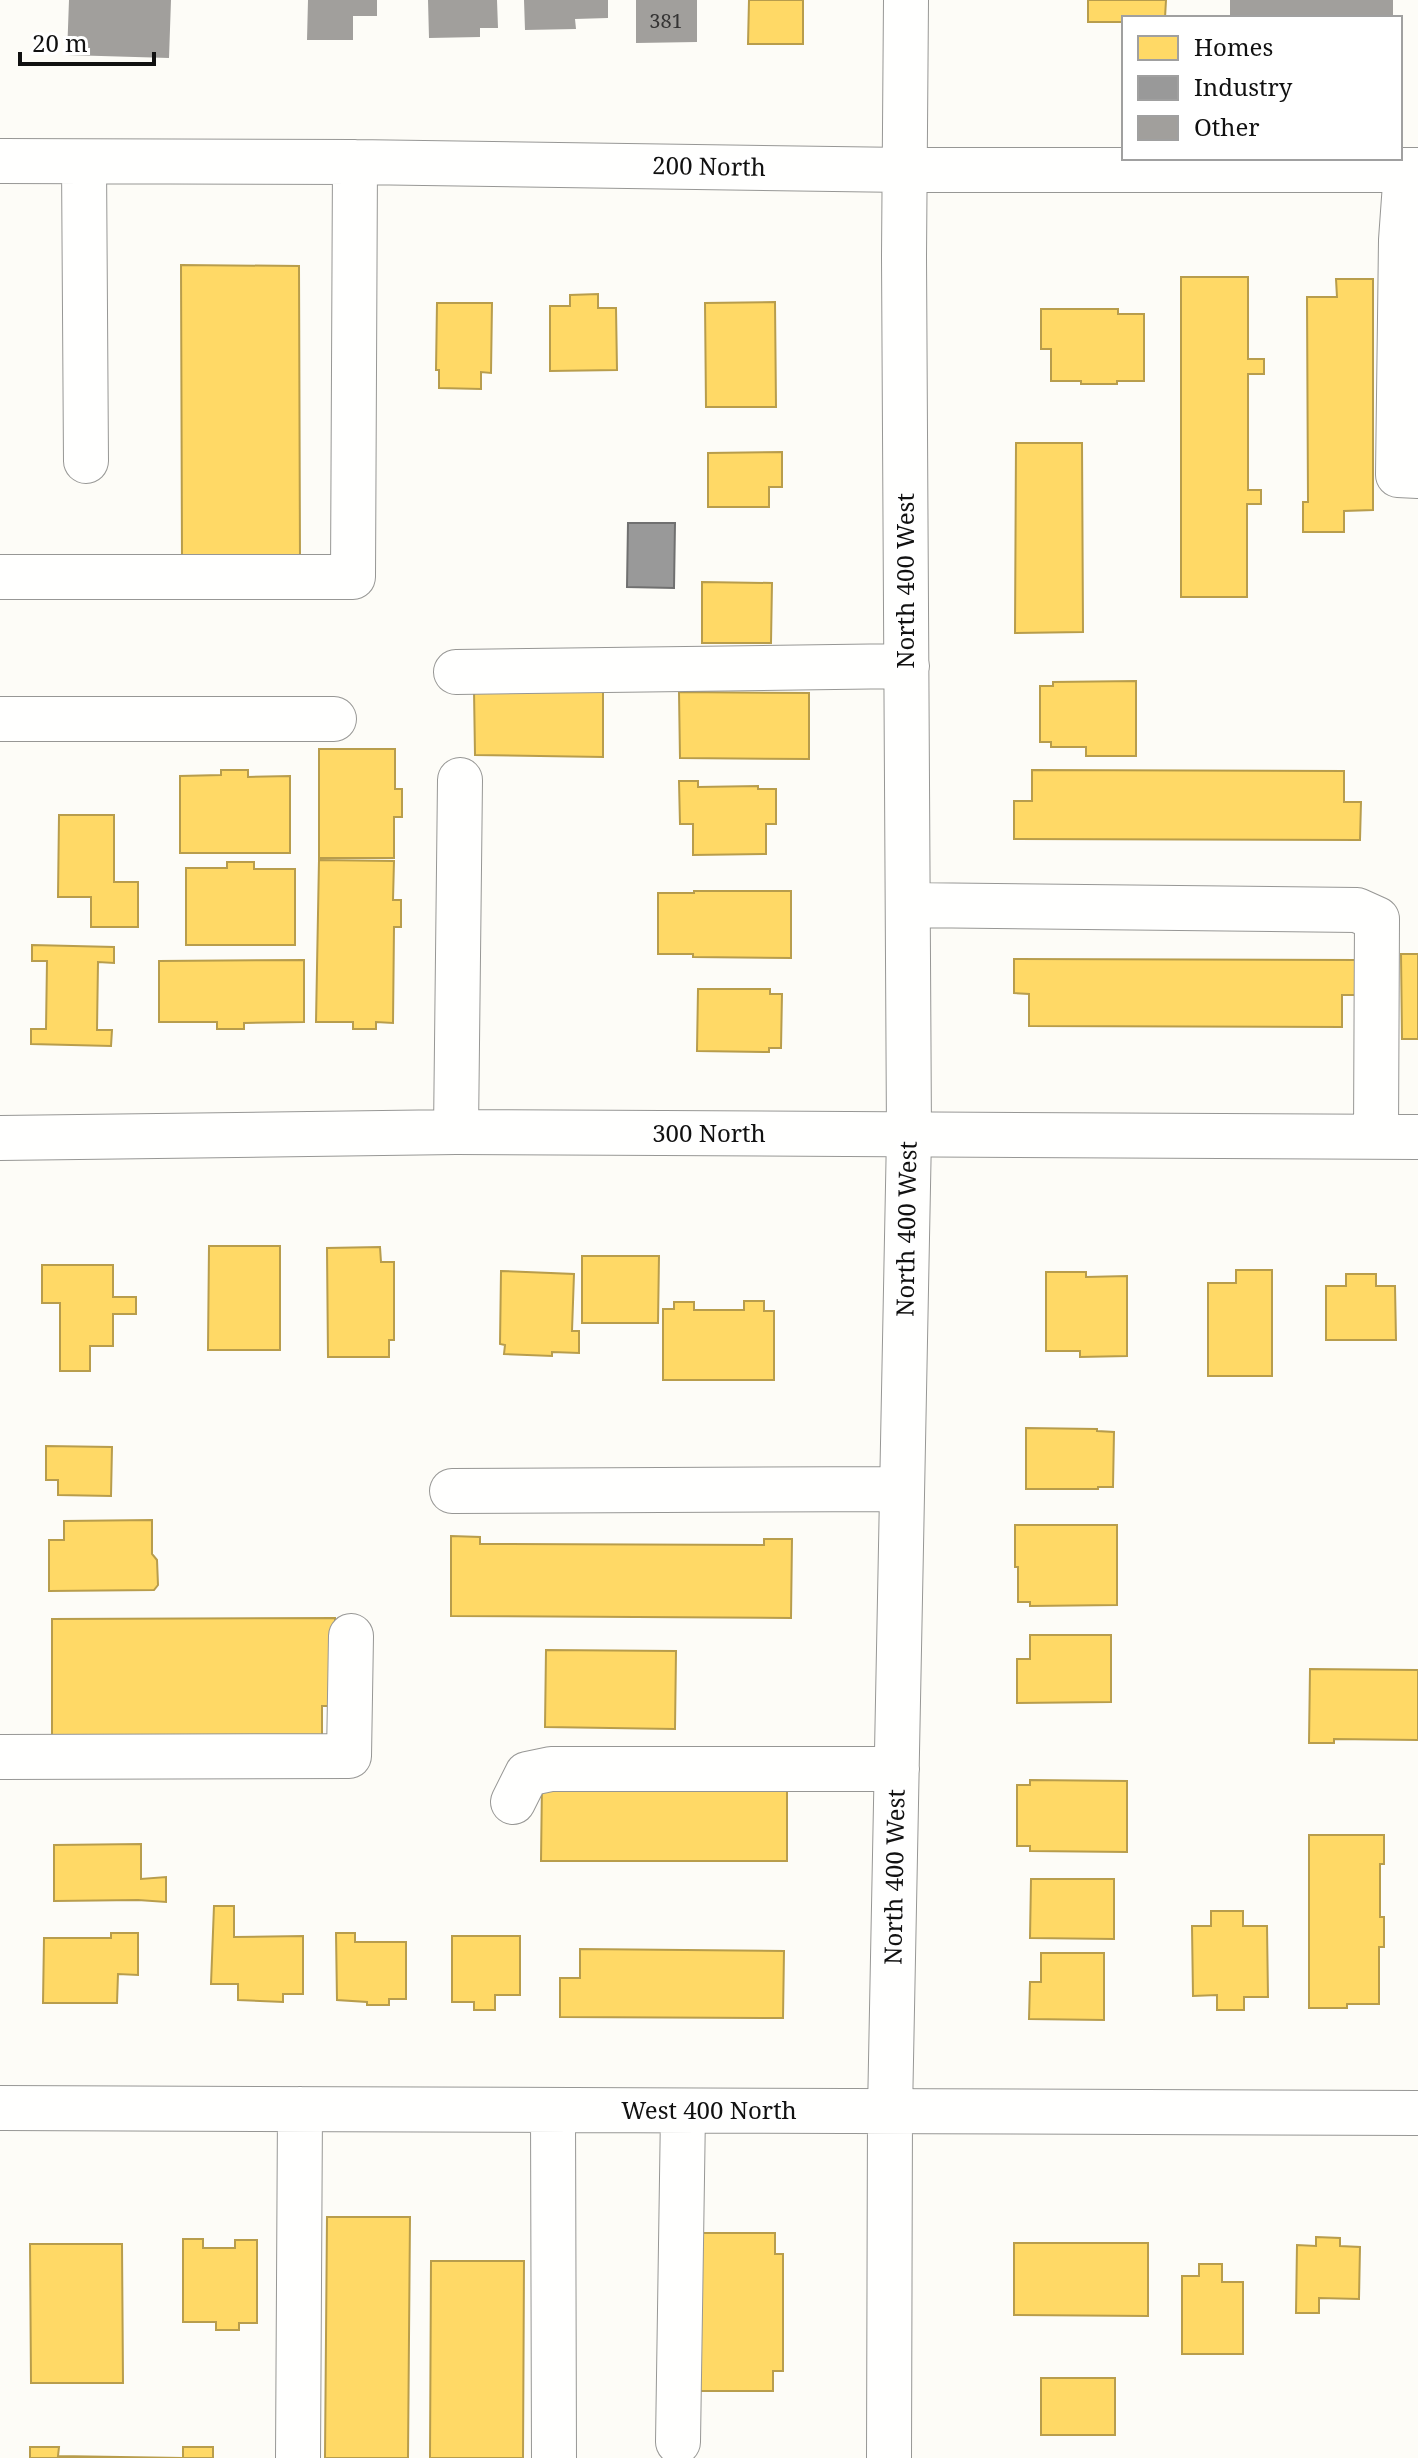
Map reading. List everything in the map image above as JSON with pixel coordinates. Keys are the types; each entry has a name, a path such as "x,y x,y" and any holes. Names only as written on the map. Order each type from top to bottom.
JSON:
{"street":[{"name":"North 400 West","path":"889,2458 890,2112 909,1135 906,0"},
{"name":"200 North","path":"0,161 355,162 905,170 1412,170"},
{"path":"84,162 86,461"},
{"path":"0,577 353,577 355,162"},
{"path":"1412,170 1401,240 1398,475 1418,476"},
{"path":"456,672 907,666"},
{"path":"0,719 334,719"},
{"path":"456,1132 460,780"},
{"path":"908,905 1357,910 1377,919 1397,1137"},
{"name":"300 North","path":"0,1138 456,1132 1397,1137"},
{"path":"452,1491 902,1489"},
{"path":"0,1757 349,1756 351,1636"},
{"path":"513,1802 527,1774 551,1769 897,1769"},
{"name":"West 400 North","path":"0,2108 1418,2113"},
{"path":"298,2458 300,2109"},
{"path":"553,2111 554,2458"},
{"path":"678,2442 683,2112"}],"building: Homes":[{"path":"749,0 803,0 803,44 748,44"},
{"path":"1088,0 1166,0 1165,16 1122,16 1122,22 1088,22"},
{"path":"181,265 299,266 300,561 182,560"},
{"path":"1181,277 1248,277 1248,359 1264,359 1264,374 1248,374 1248,490 1261,490 1261,504 1247,504 1247,597 1181,597"},
{"path":"1336,279 1373,279 1373,510 1344,511 1344,532 1303,532 1303,502 1308,502 1307,297 1337,297"},
{"path":"598,294 598,308 616,308 617,370 550,371 550,306 570,306 570,295"},
{"path":"775,302 776,407 706,407 705,303"},
{"path":"437,303 492,303 491,373 481,372 481,389 439,388 439,370 436,370"},
{"path":"1041,309 1118,309 1118,314 1144,314 1144,381 1081,384 1081,381 1051,381 1051,349 1041,349"},
{"path":"1016,443 1082,443 1083,632 1015,633"},
{"path":"782,452 782,487 769,487 769,507 708,507 708,453"},
{"path":"702,582 772,583 771,643 702,643"},
{"path":"1136,681 1136,756 1086,756 1086,747 1051,747 1051,742 1040,742 1040,686 1053,686 1053,682"},
{"path":"474,690 603,692 603,757 475,755"},
{"path":"679,692 809,693 809,759 680,758"},
{"path":"319,749 395,749 395,789 402,789 402,817 394,817 394,858 319,858"},
{"path":"221,770 248,770 248,777 290,776 290,853 180,853 180,776 221,775"},
{"path":"1032,770 1344,771 1344,802 1361,802 1360,840 1014,839 1014,801 1032,801"},
{"path":"679,781 698,781 698,787 758,786 758,789 776,789 776,824 766,824 766,854 693,855 693,824 680,824"},
{"path":"59,815 114,815 114,882 138,882 138,927 91,927 91,897 58,897"},
{"path":"319,860 394,861 393,900 401,900 401,927 394,927 393,1023 376,1022 376,1029 353,1029 353,1022 316,1022"},
{"path":"227,862 254,862 254,869 295,869 295,945 186,945 186,868 227,868"},
{"path":"791,891 791,958 658,954 658,893"},
{"path":"32,945 114,947 114,963 98,962 97,1030 112,1030 111,1046 31,1044 31,1029 46,1029 47,961 32,961"},
{"path":"1401,954 1418,954 1418,1039 1402,1039"},
{"path":"1014,959 1358,960 1358,995 1342,995 1342,1027 1029,1026 1029,994 1014,993"},
{"path":"304,960 304,1022 244,1023 244,1029 217,1029 217,1022 159,1022 159,961"},
{"path":"698,989 770,989 770,994 782,994 781,1048 769,1048 769,1052 697,1051"},
{"path":"209,1246 280,1246 280,1350 208,1350"},
{"path":"380,1247 381,1262 394,1262 394,1340 389,1340 389,1357 328,1357 327,1248"},
{"path":"582,1256 659,1256 658,1323 582,1323"},
{"path":"42,1265 113,1265 113,1297 136,1297 136,1314 113,1314 113,1346 90,1346 90,1371 60,1371 60,1303 42,1303"},
{"path":"1236,1270 1272,1270 1272,1376 1208,1376 1208,1283 1236,1283"},
{"path":"501,1271 574,1274 572,1331 579,1331 579,1353 552,1352 552,1356 504,1354 505,1345 500,1344"},
{"path":"1046,1272 1086,1272 1086,1277 1127,1276 1127,1356 1080,1357 1080,1351 1046,1351"},
{"path":"1346,1274 1376,1274 1376,1286 1395,1286 1396,1340 1326,1340 1326,1286 1346,1286"},
{"path":"744,1301 764,1301 764,1311 774,1311 774,1380 663,1380 663,1309 674,1309 674,1302 694,1302 694,1310 744,1310"},
{"path":"1026,1428 1114,1432 1113,1487 1026,1489"},
{"path":"46,1446 112,1447 111,1496 58,1495 58,1480 46,1480"},
{"path":"152,1520 152,1554 157,1560 158,1585 154,1590 49,1591 49,1540 64,1540 64,1521"},
{"path":"1015,1525 1117,1525 1117,1605 1030,1606 1030,1602 1018,1602"},
{"path":"451,1536 480,1537 480,1544 764,1545 764,1539 792,1539 791,1618 451,1616"},
{"path":"335,1618 335,1706 322,1706 322,1736 144,1735 144,1741 52,1741 52,1619"},
{"path":"1030,1635 1111,1635 1111,1702 1017,1703 1017,1659 1030,1659"},
{"path":"546,1650 676,1651 675,1729 545,1727"},
{"path":"1310,1669 1418,1670 1418,1740 1334,1739 1334,1743 1309,1743"},
{"path":"1030,1780 1127,1781 1127,1852 1030,1851 1030,1846 1017,1846 1017,1785 1030,1785"},
{"path":"542,1782 787,1783 787,1861 541,1861"},
{"path":"1309,1835 1384,1835 1384,1864 1380,1864 1380,1917 1384,1917 1384,1947 1379,1947 1379,2004 1309,2008"},
{"path":"141,1844 141,1879 166,1877 166,1902 54,1901 54,1845"},
{"path":"1031,1879 1114,1879 1114,1939 1030,1938"},
{"path":"214,1906 234,1906 234,1937 303,1936 303,1994 283,1994 283,2002 238,2000 238,1984 211,1984"},
{"path":"1211,1911 1243,1911 1243,1926 1267,1926 1268,1997 1244,1997 1244,2010 1217,2010 1217,1995 1193,1996 1192,1926 1211,1926"},
{"path":"111,1933 138,1933 138,1975 118,1974 117,2003 43,2003 44,1938 111,1938"},
{"path":"336,1933 355,1933 355,1942 406,1942 406,1999 389,1999 389,2005 337,2000"},
{"path":"452,1936 520,1936 520,1995 495,1995 495,2010 474,2010 474,2002 452,2002"},
{"path":"580,1949 784,1951 783,2018 560,2017 560,1978 580,1978"},
{"path":"1041,1953 1104,1953 1104,2020 1029,2019 1030,1982 1041,1982"},
{"path":"327,2217 410,2217 408,2458 325,2458"},
{"path":"694,2233 775,2233 775,2254 783,2254 783,2371 773,2371 773,2391 694,2391"},
{"path":"1316,2237 1340,2238 1340,2246 1360,2247 1359,2299 1319,2298 1319,2313 1296,2313 1297,2245 1316,2246"},
{"path":"183,2239 203,2239 203,2248 235,2248 235,2240 257,2240 257,2323 239,2323 239,2330 216,2330 216,2322 183,2322"},
{"path":"1014,2243 1148,2243 1148,2316 1014,2315"},
{"path":"30,2244 122,2244 123,2383 31,2383"},
{"path":"431,2261 524,2261 523,2458 430,2458"},
{"path":"1199,2264 1222,2264 1222,2282 1243,2282 1243,2354 1182,2354 1182,2276 1199,2276"},
{"path":"1041,2378 1115,2378 1115,2435 1041,2435"},
{"path":"30,2447 59,2447 58,2456 183,2458 30,2458"},
{"path":"183,2447 213,2447 213,2458 183,2458"}],"building: Industry":[{"path":"628,523 675,523 674,588 627,587"}],"building: Other":[{"path":"69,0 171,0 169,58 67,55"},
{"path":"308,0 377,0 377,16 353,16 353,40 307,40"},
{"path":"428,0 497,0 498,28 480,28 480,37 429,38"},
{"path":"524,0 608,0 608,18 575,19 576,29 525,30"},
{"path":"636,0 697,0 697,42 636,43"},
{"path":"1230,0 1393,0 1393,16 1230,16"}]}
